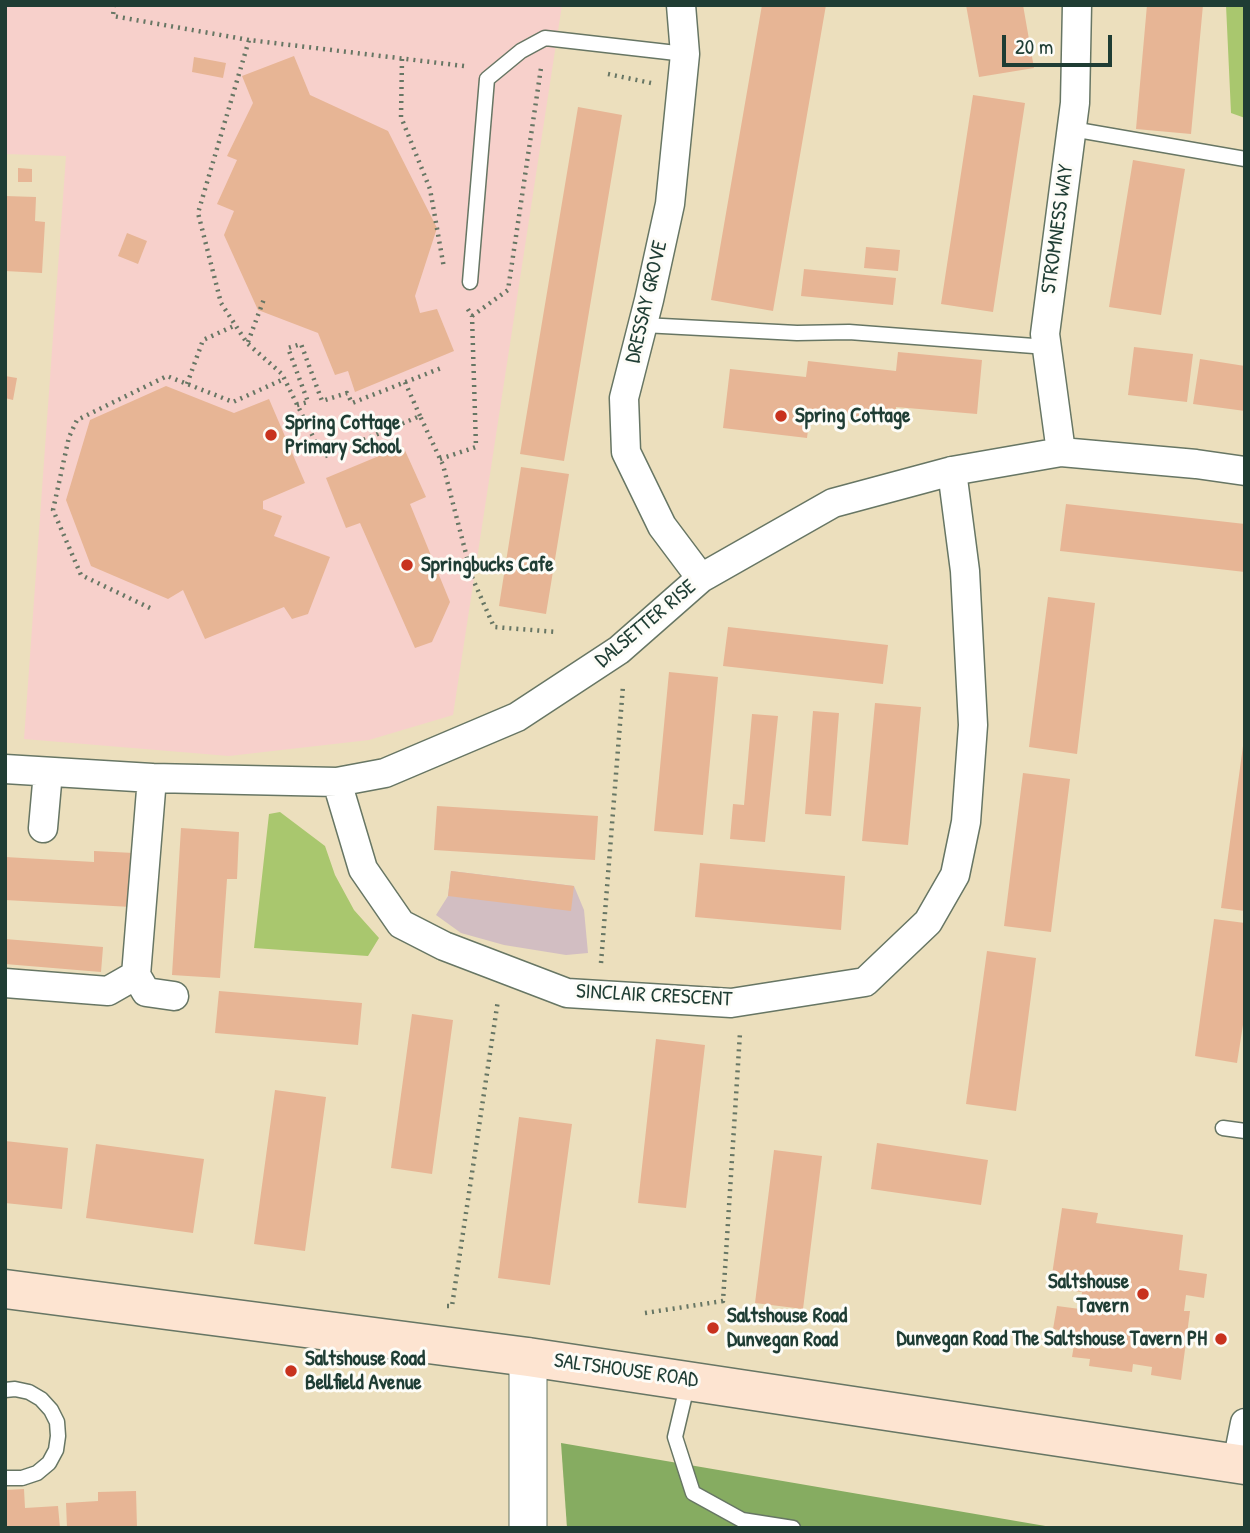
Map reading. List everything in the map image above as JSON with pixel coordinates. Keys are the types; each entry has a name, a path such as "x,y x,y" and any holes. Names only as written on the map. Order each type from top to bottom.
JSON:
{"main road":[{"name":"SALTSHOUSE ROAD","path":"5,1289 528,1357 1241,1464"}],"street":[{"name":"DRESSAY GROVE","path":"681,5 685,54 670,204 624,398 626,452 662,526 701,578"},
{"name":"STROMNESS WAY","path":"1061,452 1045,334 1075,103 1077,5"},
{"name":"DALSETTER RISE","path":"5,769 152,778 337,782 385,773 517,717 619,650 701,578 833,503 952,471 1061,452 1245,471"},
{"name":"SINCLAIR CRESCENT","path":"337,782 363,869 401,924 444,946 567,993 731,1003 865,982 929,922 955,875 965,822 974,724 965,571 952,471"},
{"path":"43,828 48,772"},
{"path":"152,778 136,975 146,992 174,996"},
{"path":"5,983 108,990 136,975"},
{"path":"528,1357 528,1528"},
{"path":"1241,1464 1245,1423"}],"lane":[{"path":"470,282 487,79 521,51 544,38 685,54"},
{"path":"1072,128 1245,159"},
{"path":"643,326 797,333 849,332 1046,347"},
{"path":"1223,1128 1245,1131"},
{"path":"688,1381 675,1437 693,1493 742,1520 793,1528"},
{"path":"5,1390 29,1392 41,1399 57,1422 58,1436 52,1457 37,1473 22,1478 5,1478"}],"path":[{"path":"114,5 113,16 249,40 497,70"},
{"path":"249,40 198,214 221,303 247,343 282,373 323,457 420,415"},
{"path":"472,316 508,290 542,61"},
{"path":"603,73 653,83"},
{"path":"247,343 264,299"},
{"path":"187,384 203,340 236,325"},
{"path":"297,405 308,402 288,348 301,344 322,401 347,393 352,403 444,367"},
{"path":"150,608 81,575 54,510 69,437 76,420 167,376 233,402 284,379"},
{"path":"405,382 443,465 472,577 494,627 557,632"},
{"path":"598,995 623,675 619,650"},
{"path":"439,1306 452,1306 503,968"},
{"path":"645,1313 723,1301 742,1001"}],"shaded area":[{"name":"Spring Cottage Primary School","path":"5,5 562,5 453,715 369,740 229,756 24,739 66,156 5,154"},
{"path":"451,871 574,886 584,910 588,953 566,955 504,945 461,933 436,915 448,896"}],"green space":[{"path":"1226,5 1245,5 1245,118 1231,113"},
{"path":"280,812 325,846 335,875 354,910 379,938 368,956 254,948 269,814"},
{"path":"561,1443 1057,1528 567,1528"}],"building":[{"path":"762,5 826,5 773,311 711,300"},
{"path":"966,5 1023,5 1034,68 979,77"},
{"path":"1147,5 1203,5 1191,134 1136,129"},
{"path":"294,56 310,95 388,131 437,228 415,296 420,313 437,309 454,351 355,392 348,371 335,375 318,333 258,310 224,235 234,211 217,204 237,160 227,156 253,103 242,76"},
{"path":"194,57 226,63 223,78 192,72"},
{"path":"973,95 1025,103 993,312 941,304"},
{"path":"578,107 622,115 564,461 520,454"},
{"path":"1133,160 1185,169 1161,315 1109,307"},
{"path":"18,168 32,169 32,182 18,182"},
{"path":"5,196 36,197 35,221 45,222 42,273 5,271"},
{"path":"127,233 147,241 138,264 118,256"},
{"path":"866,247 900,250 898,271 864,268"},
{"path":"804,269 896,278 893,305 801,296"},
{"path":"1134,347 1193,354 1187,402 1128,395"},
{"path":"898,352 982,360 977,414 896,407 895,423 810,414 807,438 723,428 730,369 806,377 808,361 896,371"},
{"path":"1200,359 1245,366 1245,411 1193,404"},
{"path":"5,376 17,378 13,400 5,398"},
{"path":"166,386 234,413 269,399 305,483 263,501 263,509 282,516 274,536 330,557 308,614 292,619 284,607 205,639 183,590 168,599 91,566 66,500 90,420"},
{"name":"Springbucks Cafe","path":"403,446 426,497 410,504 450,602 432,642 415,648 360,523 346,528 326,478"},
{"path":"521,467 569,474 546,614 499,606"},
{"path":"1066,504 1245,524 1245,572 1060,551"},
{"path":"1048,597 1095,603 1077,754 1029,747"},
{"path":"728,627 888,645 883,684 723,666"},
{"path":"669,672 718,677 703,835 654,831"},
{"path":"875,703 921,707 908,845 862,841"},
{"path":"813,711 839,713 831,816 805,814"},
{"path":"752,714 778,716 765,842 730,839 733,804 744,805"},
{"path":"1245,746 1245,911 1221,908"},
{"path":"1023,773 1070,779 1051,932 1004,926"},
{"path":"437,806 598,816 595,860 434,850"},
{"path":"181,828 239,832 237,879 227,879 220,978 172,975"},
{"path":"94,851 134,853 131,907 5,900 5,857 94,862"},
{"path":"700,863 845,876 841,930 695,917"},
{"path":"451,871 574,886 571,911 448,896"},
{"path":"1214,919 1245,923 1245,1012 1237,1063 1195,1056"},
{"path":"5,939 103,947 101,972 5,964"},
{"path":"987,951 1036,958 1016,1111 966,1104"},
{"path":"219,991 362,1003 358,1045 215,1033"},
{"path":"412,1014 453,1020 432,1174 391,1168"},
{"path":"656,1039 705,1045 686,1208 638,1203"},
{"path":"275,1090 326,1097 305,1251 254,1244"},
{"path":"519,1117 572,1124 550,1285 498,1278"},
{"path":"5,1141 68,1148 62,1209 5,1203"},
{"path":"877,1143 988,1160 981,1205 871,1189"},
{"path":"96,1144 204,1159 193,1233 86,1218"},
{"path":"774,1150 822,1156 803,1309 755,1303"},
{"name":"Saltshouse Tavern","path":"1062,1208 1098,1213 1096,1223 1183,1235 1179,1270 1207,1274 1204,1298 1186,1295 1184,1311 1190,1311 1181,1380 1151,1375 1152,1367 1133,1364 1132,1372 1089,1366 1090,1359 1072,1357 1076,1333 1053,1329 1057,1306 1080,1309 1082,1292 1050,1288"},
{"path":"24,1489 25,1508 58,1506 60,1528 5,1528 5,1490"},
{"path":"136,1491 137,1528 67,1528 66,1503 98,1501 98,1492"}],"place":[{"name":"Spring Cottage","path":"781,416"},
{"name":"Spring Cottage Primary School","path":"271,435"},
{"name":"Springbucks Cafe","path":"407,565"},
{"name":"Saltshouse Tavern","path":"1143,1294"},
{"name":"Saltshouse Road Dunvegan Road","path":"713,1328"},
{"name":"Dunvegan Road The Saltshouse Tavern PH","path":"1221,1339"},
{"name":"Saltshouse Road Bellfield Avenue","path":"291,1371"}]}
